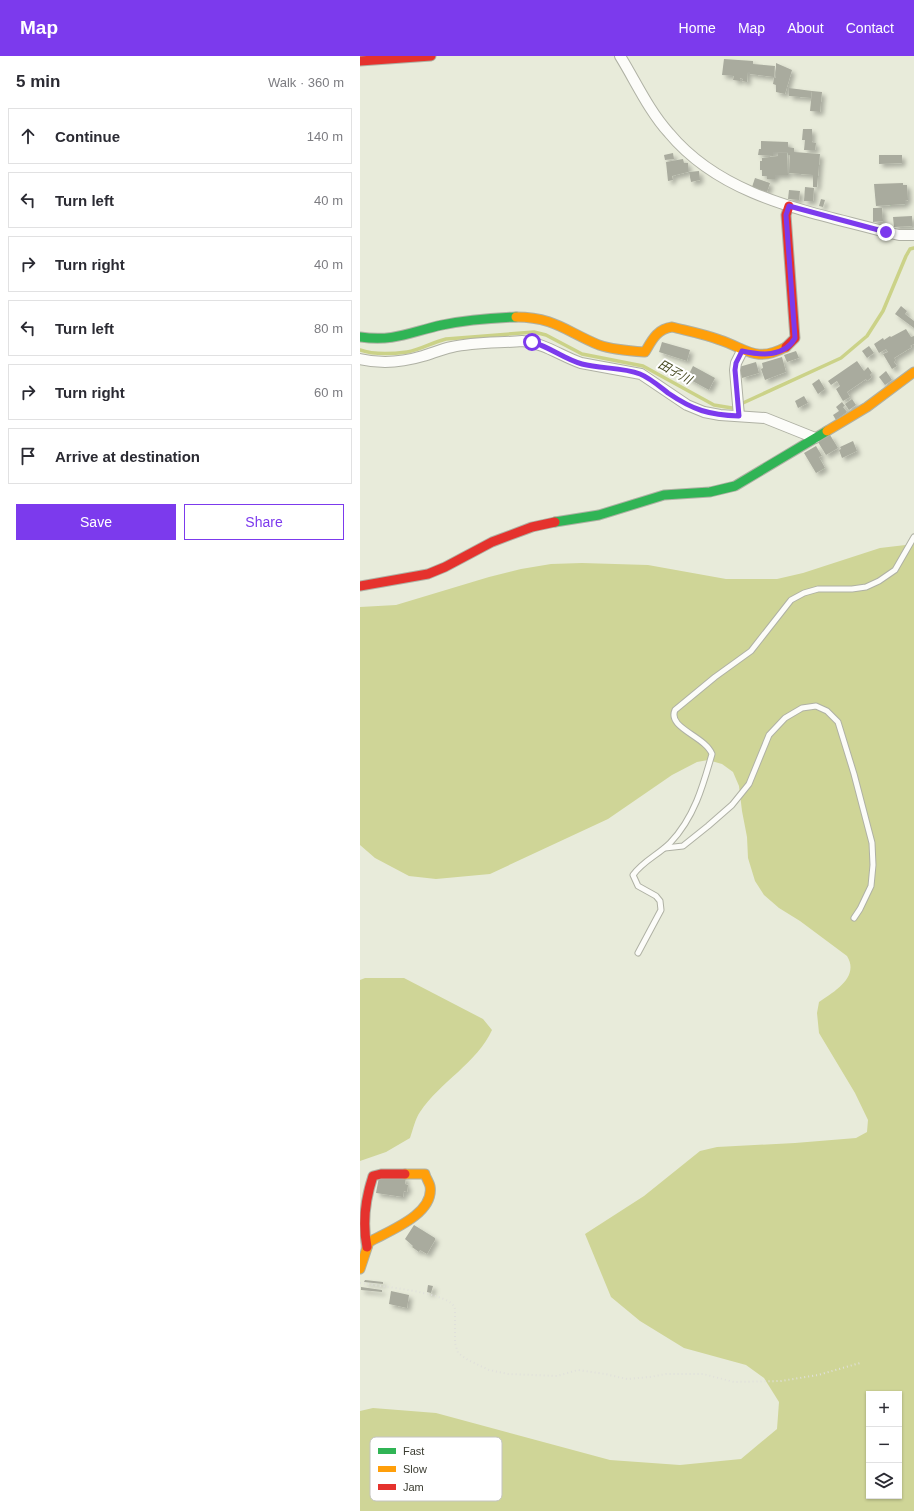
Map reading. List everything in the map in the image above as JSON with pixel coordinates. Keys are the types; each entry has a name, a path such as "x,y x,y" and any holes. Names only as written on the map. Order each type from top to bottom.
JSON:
{"street":[{"path":"360,61 431,56"},
{"path":"620,56 655,115 668,132 681,147 697,161 728,181 745,190 789,206 898,235 914,235"},
{"path":"360,337 373,340 396,339 429,328 456,322 528,317 556,322 602,346 645,352 661,329 665,327 672,327 726,342 742,351 767,355 787,348 792,344 795,338 786,215 789,206"},
{"path":"360,359 370,362 397,362 423,356 440,349 454,346 522,341 532,342 540,344 571,360 581,363 641,374 686,405 699,410 720,415 739,414 765,418 814,438"},
{"path":"739,414 735,370 736,363 742,351"},
{"path":"360,586 428,574 445,567 492,542 532,527 599,515 664,495 710,492 735,486 867,407 914,372"},
{"path":"360,1269 363,1244 364,1205 373,1176 381,1174 425,1174 430,1186 429,1198 425,1207 416,1216 363,1244"}],"lane":[{"path":"638,953 661,910 660,901 656,896 638,886 633,875 640,866 665,848 686,824 702,788 712,754 706,745 675,721 673,715 675,710 715,677 751,651 791,600 818,588 852,589 879,581 895,570 914,537"},
{"path":"665,848 683,846 732,805 749,784 770,736 785,718 802,708 816,706 827,711 838,722 854,774 872,843 873,865 871,886 854,918"}],"path":[{"path":"360,1283 404,1289 440,1298 451,1303 454,1306 455,1311 455,1343 458,1353 468,1360 489,1370 508,1374 557,1376 578,1370 627,1379 666,1374 702,1374 734,1382 781,1381 818,1375 860,1363"}],"green space":[{"path":"914,544 914,1511 360,1511 360,1411 373,1408 436,1413 610,1460 680,1465 741,1459 777,1429 779,1402 764,1378 746,1365 684,1348 640,1321 611,1297 585,1234 644,1196 700,1151 717,1147 856,1138 867,1132 868,1120 855,1093 819,1033 817,1013 819,1002 838,989 848,977 850,964 847,956 800,921 779,908 764,895 755,881 748,858 747,837 739,786 733,772 722,764 708,760 697,762 672,775 608,819 490,874 436,879 409,876 375,858 360,845 360,607 396,605 489,577 521,569 551,564 582,563 648,565 726,579 777,579 803,573 880,548"},
{"path":"365,978 404,978 483,1019 492,1030 477,1053 468,1063 428,1101 415,1121 410,1138 386,1152 360,1161 360,980"}],"building":[{"path":"724,59 753,61 753,64 775,66 774,77 750,74 750,72 748,72 747,82 742,81 743,79 740,78 740,81 733,80 734,76 722,75"},
{"path":"776,63 792,70 785,94 776,92 776,85 773,84 774,78 776,78"},
{"path":"789,88 812,91 811,98 789,96"},
{"path":"812,91 822,92 820,112 810,111"},
{"path":"803,129 812,129 812,141 813,143 816,143 815,150 804,150 805,140 802,140"},
{"path":"761,141 788,142 788,147 794,148 794,152 820,154 817,187 813,187 813,175 789,173 790,155 788,155 788,152 773,152 773,156 758,155 759,149 761,149"},
{"path":"673,153 674,159 665,160 664,155"},
{"path":"778,153 787,153 788,175 775,175 775,179 767,179 767,176 762,176 760,161 762,161 762,158 778,156"},
{"path":"879,155 902,155 902,163 879,164"},
{"path":"683,159 684,163 688,163 688,172 672,176 673,180 668,181 666,162"},
{"path":"699,171 700,180 691,182 689,172"},
{"path":"755,178 770,183 767,192 752,187"},
{"path":"903,183 903,185 907,185 908,200 905,201 905,204 876,206 874,184"},
{"path":"805,187 814,188 813,201 804,201"},
{"path":"789,190 800,191 799,200 788,199"},
{"path":"821,199 825,200 823,207 819,206"},
{"path":"873,208 882,208 883,221 873,222"},
{"path":"912,216 912,226 894,227 893,217"},
{"path":"901,306 907,311 905,314 914,321 914,328 895,314"},
{"path":"906,329 911,337 914,336 914,344 910,346 912,347 894,358 896,360 894,362 897,366 892,369 883,354 888,352 886,349 879,353 874,344 883,338 884,340"},
{"path":"662,342 690,350 687,361 659,352"},
{"path":"869,346 874,353 867,358 862,351"},
{"path":"796,351 799,358 787,362 784,355"},
{"path":"782,357 786,372 765,380 761,369 763,368 762,363"},
{"path":"857,361 864,371 868,367 872,373 870,375 872,377 867,381 866,379 847,392 850,397 843,401 836,389 840,386 837,381 831,385 828,381"},
{"path":"756,362 759,373 742,378 739,367"},
{"path":"693,366 715,378 709,390 687,378"},
{"path":"886,371 892,380 885,385 879,377"},
{"path":"819,379 825,389 818,394 812,384"},
{"path":"804,396 808,403 798,408 795,401"},
{"path":"852,399 856,405 849,410 845,404"},
{"path":"842,402 845,406 843,407 847,412 836,420 833,415 839,411 836,407"},
{"path":"830,435 838,448 826,455 818,442"},
{"path":"853,441 857,451 842,458 839,450 841,449 840,447"},
{"path":"816,446 822,456 819,457 825,468 816,473 804,453"},
{"path":"379,1177 406,1177 405,1184 408,1185 407,1192 404,1191 403,1197 376,1193"},
{"path":"414,1225 435,1238 427,1254 420,1250 419,1252 405,1239"},
{"path":"365,1280 383,1282 383,1284 364,1282"},
{"path":"428,1285 433,1286 431,1293 427,1292"},
{"path":"361,1287 382,1290 382,1292 361,1290"},
{"path":"391,1291 409,1295 407,1308 389,1304"}],"waterway":[{"name":"田子川","path":"360,350 365,352 389,354 401,353 417,350 446,339 534,332 546,335 582,354 643,366 714,405 732,408 841,358 867,336 883,311 906,256 910,249 914,248"}],"traffic: fast":[{"path":"360,337 383,338 402,336 451,323 516,317"},
{"path":"555,522 599,515 664,495 710,492 735,486 827,431"}],"traffic: slow":[{"path":"516,317 551,322 599,345 628,351 645,352 653,339 662,330 672,327 708,336 752,353 767,354 776,352 786,347"},
{"path":"827,431 867,407 914,372"},
{"path":"360,1269 369,1242 409,1220 418,1213 430,1196 430,1186 425,1174 405,1174"}],"traffic: jam":[{"path":"360,61 431,56"},
{"path":"786,347 795,338 786,215 789,206"},
{"path":"360,586 428,574 445,567 492,542 532,527 555,522"},
{"path":"367,1247 365,1238 365,1211 373,1176 381,1174 405,1174"}],"route":[{"path":"532,342 540,344 571,360 590,366 641,374 686,405 704,412 739,416 735,370 736,363 742,351 767,355 787,348 792,344 795,338 786,215 789,206 886,232"}]}
